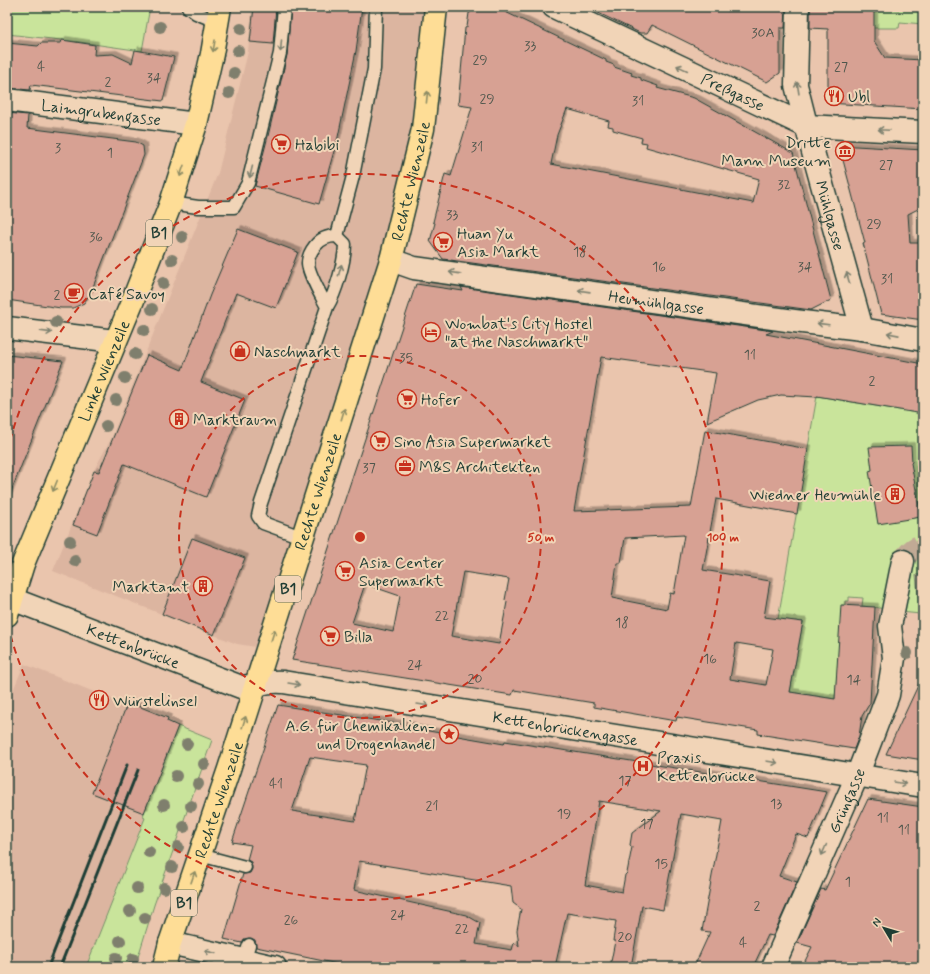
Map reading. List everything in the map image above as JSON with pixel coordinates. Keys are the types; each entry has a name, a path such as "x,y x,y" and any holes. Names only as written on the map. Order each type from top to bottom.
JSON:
{"main road":[{"name":"Rechte Wienzeile","path":"164,967 170,943 304,538 391,260 423,130 436,7"},
{"name":"Linke Wienzeile","path":"9,607 23,564 133,300 171,203 196,124 206,85 219,14"}],"street":[{"name":"Preßgasse","path":"554,7 806,126 923,132"},
{"name":"Mühlgasse","path":"798,7 796,84 806,126 862,329"},
{"name":"Laimgrubengasse","path":"7,100 196,124"},
{"name":"Heumühlgasse","path":"391,260 414,268 862,329 923,340"},
{"path":"7,328 115,342"},
{"name":"Grüngasse","path":"773,967 857,776 888,695 894,658 890,626 903,561"},
{"name":"Kettenbrücke","path":"9,607 233,684 241,686 256,685"},
{"name":"Kettenbrückengasse","path":"256,685 275,681 283,682 923,786"},
{"path":"170,943 246,952 275,967"}],"lane":[{"path":"188,7 196,13 219,14"},
{"path":"171,203 198,207 234,207 248,183 280,53 284,7"},
{"path":"337,236 353,176 374,69 376,7"},
{"path":"304,538 263,523 258,516 261,503 327,307 332,298 345,254 345,244 337,236 328,236 318,242 310,252 307,264 318,291 327,307"},
{"path":"200,855 245,867"}],"shaded area":[{"name":"Naschmarkt","path":"252,7 428,7 415,114 388,261 268,649 237,644 53,571 94,470 111,439 218,173 248,52"},
{"path":"24,664 127,705 106,758 158,778 144,813 143,817 145,818 86,967 7,967 7,705"}],"green space":[{"path":"7,7 150,7 142,51 7,34"},
{"path":"899,7 923,7 923,24 900,22 899,28 856,28 862,8 899,10"},
{"path":"817,396 923,414 923,574 916,575 920,614 862,606 863,598 849,597 849,601 845,601 845,605 842,605 835,699 790,692 803,622 778,619"},
{"path":"178,726 212,740 154,905 135,967 86,967 145,818 143,817 144,813"}],"building":[{"path":"254,7 276,7 273,44 250,42"},
{"path":"291,7 362,7 356,51 338,137 319,204 255,186 287,55"},
{"path":"479,7 499,9 606,60 606,62 614,65 614,67 632,73 631,75 641,78 641,80 658,86 657,88 694,98 793,153 831,300 811,310 443,259 430,241 435,223 433,222 445,174 451,176 472,107 458,105 465,28 467,27 469,13","holes":["567,109 609,121 608,126 613,127 613,130 642,138 641,142 647,143 646,147 759,179 753,203 551,164 557,135"]},
{"path":"586,7 720,7 728,11 733,7 786,7 785,28 780,28 780,73 767,82 652,25 647,33 640,33"},
{"path":"810,7 874,7 874,41 885,58 923,60 923,109 828,103 828,29 810,28"},
{"path":"62,40 95,45 94,55 113,54 132,63 135,50 174,57 163,101 31,85 30,90 7,88 7,43 38,46 41,43 61,43"},
{"path":"7,113 28,115 27,128 136,142 143,146 144,155 91,292 84,303 73,308 61,308 7,300"},
{"path":"839,145 923,150 923,202 918,209 908,214 910,243 923,243 923,320 881,314 863,243 865,243"},
{"path":"238,229 298,252 276,308 236,293 201,382 245,400 206,497 124,464 97,534 73,525 94,471 99,472 147,355 182,370 210,295"},
{"path":"416,284 463,291 461,287 773,331 766,334 923,364 923,414 817,396 781,395 758,400 707,422 716,373 601,357 574,511 691,507 705,430 808,449 797,514 716,499 703,570 770,581 764,617 803,622 790,692 835,699 841,605 875,607 870,703 862,716 859,736 854,749 758,734 758,730 677,717 676,721 594,707 594,703 514,690 512,695 292,660","holes":["684,535 674,594 670,593 667,609 612,598 617,563 621,563 625,538","463,572 509,579 505,600 507,602 499,644 451,636","365,584 400,596 393,632 352,623","736,643 773,649 766,685 730,679"]},
{"path":"7,355 63,361 8,499 7,499"},
{"name":"Wiedner Heumühle","path":"911,446 911,463 921,517 878,524 869,471 872,470 869,447"},
{"name":"Marktamt","path":"192,538 245,558 214,635 162,614"},
{"path":"923,675 923,760 886,754"},
{"path":"128,702 168,718 167,721 178,726 144,813 92,793"},
{"path":"278,705 412,726 411,728 504,744 505,741 827,792 808,838 796,834 779,876 797,882 773,936 768,935 753,967 694,967 710,932 702,931 722,821 681,814 663,910 642,906 631,967 610,967 615,941 613,941 616,921 567,913 555,967 337,967 338,964 256,947 255,940 251,938 244,939 242,943 224,939 243,874 250,873 252,869 251,862 247,860 251,845 232,842","holes":["310,757 366,765 355,821 292,811","599,801 661,811 632,833 630,845 632,847 622,892 585,885","359,861 511,886 513,903 521,909 517,930 519,946 514,943 512,950 476,944 480,923 466,915 354,890"]},
{"path":"868,799 923,807 923,967 802,967 812,947 797,943 821,889 825,890"}],"tunnel":[{"path":"903,561 911,551 923,544"}],"railway":[{"path":"48,967 127,765"},
{"path":"60,967 138,770"}],"place":[{"name":"Ubl","path":"834,96"},
{"name":"Habibi","path":"281,144"},
{"name":"Dritte Mann Museum","path":"845,151"},
{"name":"Huan Yu Asia Markt","path":"443,242"},
{"name":"Café Savoy","path":"74,293"},
{"name":"Wombat's City Hostel \"at the Naschmarkt\"","path":"431,332"},
{"name":"Naschmarkt","path":"240,351"},
{"name":"Hofer","path":"407,399"},
{"name":"Marktraum","path":"179,419"},
{"name":"Sino Asia Supermarket","path":"380,441"},
{"name":"M&S Architekten","path":"405,466"},
{"name":"Wiedner Heumühle","path":"895,494"},
{"name":"Asia Center Supermarkt","path":"345,571"},
{"name":"Marktamt","path":"203,586"},
{"name":"Billa","path":"330,636"},
{"name":"Würstelinsel","path":"99,700"},
{"name":"A.G. für Chemikalien- und Drogenhandel","path":"449,734"},
{"name":"Praxis Kettenbrücke","path":"643,766"}]}
